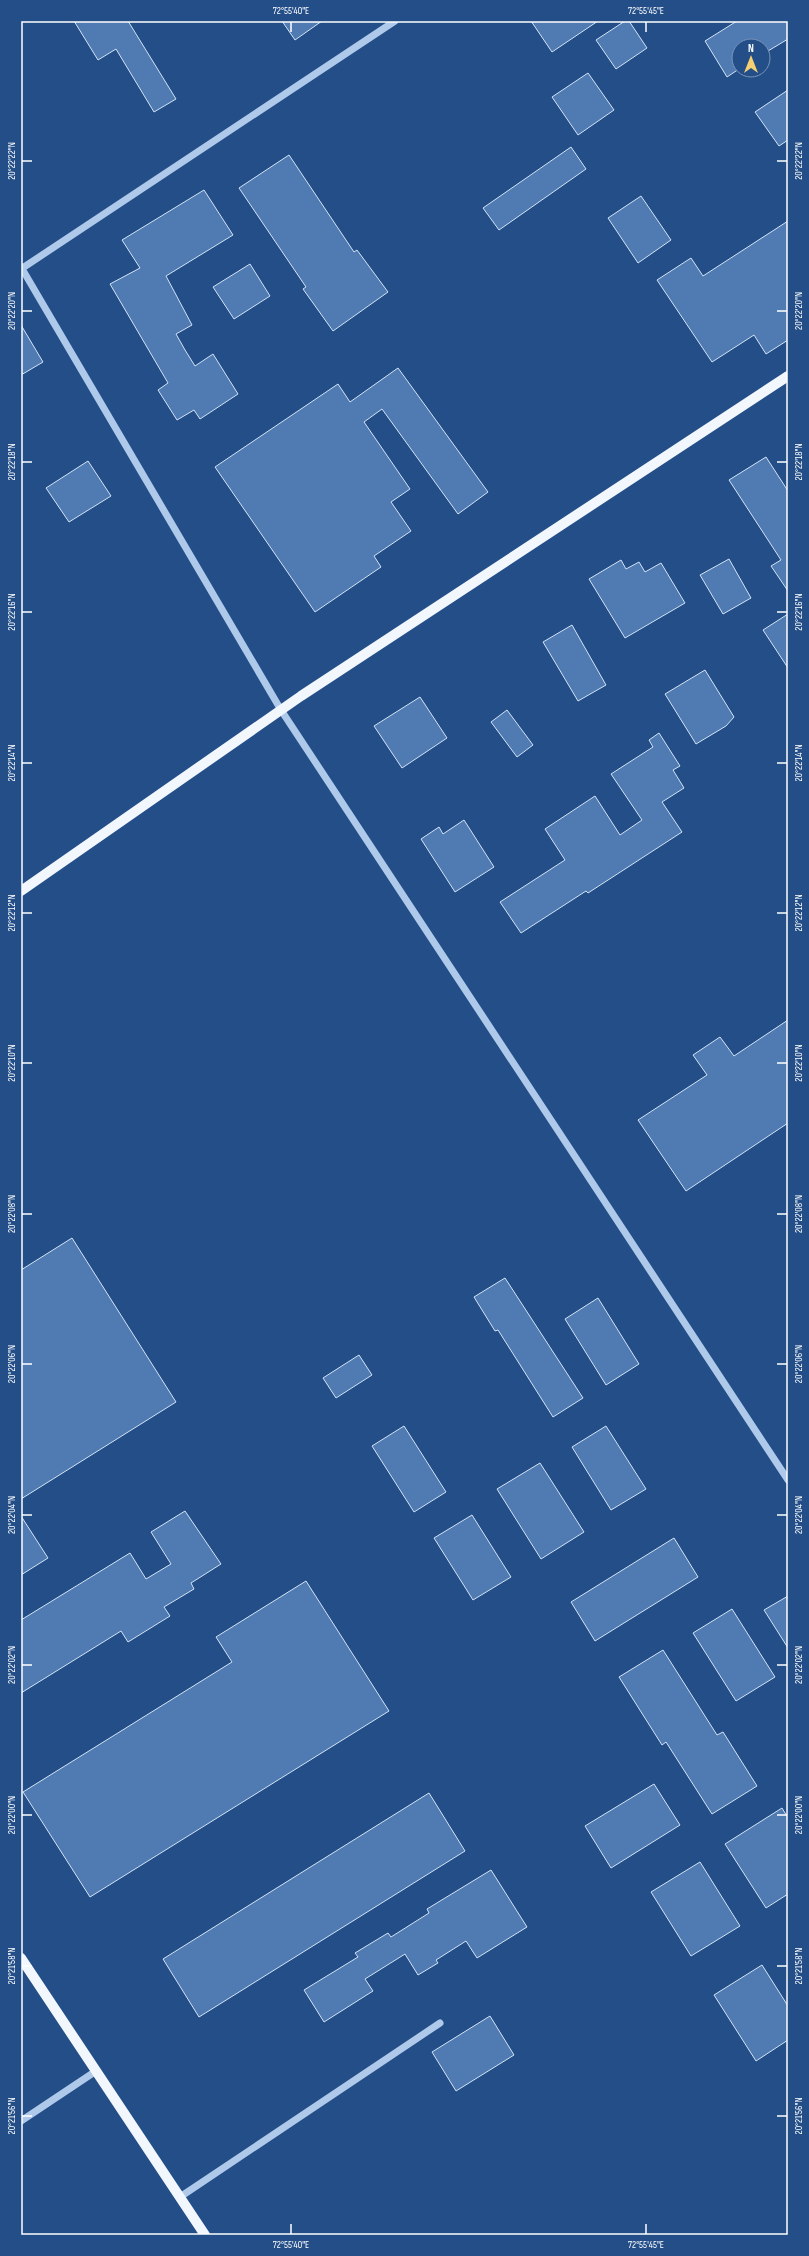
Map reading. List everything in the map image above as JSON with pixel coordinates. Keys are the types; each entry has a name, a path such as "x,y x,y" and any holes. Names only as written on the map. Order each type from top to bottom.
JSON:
{"main road":[{"path":"21,891 281,710 788,376"},
{"path":"21,1958 205,2235"}],"street":[{"path":"395,21 21,268 281,710 788,1480"},
{"path":"180,2197 440,2023"},
{"path":"21,2121 96,2071"}],"building":[{"path":"74,21 128,21 176,99 154,112 116,49 98,60"},
{"path":"282,21 322,21 295,40"},
{"path":"531,21 598,21 552,52"},
{"path":"625,21 629,21 647,48 616,69 596,40"},
{"path":"737,21 788,21 788,39 771,49 771,38 731,38 731,74 727,77 705,41"},
{"path":"588,73 614,110 578,135 552,97"},
{"path":"788,90 788,140 779,146 755,112"},
{"path":"571,147 586,169 499,230 483,208"},
{"path":"289,155 354,252 357,250 388,292 333,331 303,289 306,287 239,188"},
{"path":"204,190 233,235 166,276 192,325 176,334 185,350 195,366 213,354 238,394 200,419 194,410 177,420 158,390 168,383 110,284 140,268 122,240"},
{"path":"641,196 671,240 638,263 608,218"},
{"path":"788,221 788,340 766,354 754,335 712,362 657,280 691,258 703,276"},
{"path":"250,264 270,296 234,319 213,287"},
{"path":"21,325 43,362 21,375"},
{"path":"398,368 488,492 458,514 382,409 364,422 410,489 391,502 411,531 374,556 381,567 315,612 215,467 338,384 350,402"},
{"path":"766,457 788,491 788,591 771,566 781,560 729,480"},
{"path":"88,461 111,496 69,522 46,488"},
{"path":"729,559 751,598 723,614 700,575"},
{"path":"621,560 626,569 639,562 645,572 661,563 685,603 625,638 589,579"},
{"path":"788,614 788,668 763,630"},
{"path":"572,625 606,685 578,701 543,642"},
{"path":"705,670 734,717 726,726 696,744 665,694"},
{"path":"420,697 447,738 402,768 374,726"},
{"path":"507,710 533,745 517,757 491,722"},
{"path":"659,733 680,766 673,770 684,788 662,802 682,832 588,893 586,891 521,933 500,902 565,860 545,829 595,796 620,835 642,820 611,774 653,747 649,740"},
{"path":"464,820 494,867 455,892 421,839 439,827 443,834"},
{"path":"788,1020 788,1123 686,1191 638,1120 707,1075 693,1055 720,1037 734,1056"},
{"path":"72,1238 176,1402 21,1499 21,1270"},
{"path":"505,1278 583,1398 553,1417 498,1330 495,1331 474,1297"},
{"path":"598,1298 639,1364 606,1385 565,1319"},
{"path":"359,1355 372,1375 336,1398 323,1378"},
{"path":"404,1426 446,1492 414,1512 372,1446"},
{"path":"606,1426 646,1489 611,1510 572,1447"},
{"path":"540,1463 584,1532 541,1559 497,1489"},
{"path":"185,1511 221,1564 191,1583 194,1589 164,1607 170,1616 128,1642 121,1631 21,1693 21,1620 130,1553 146,1579 171,1564 151,1532"},
{"path":"472,1515 511,1577 473,1600 434,1538"},
{"path":"21,1516 48,1558 21,1575"},
{"path":"674,1538 698,1577 595,1641 571,1602"},
{"path":"306,1581 389,1711 90,1897 23,1792 232,1662 216,1637"},
{"path":"788,1596 788,1648 764,1610"},
{"path":"732,1609 775,1677 736,1701 693,1633"},
{"path":"663,1650 717,1735 723,1732 757,1786 712,1814 666,1742 662,1745 619,1677"},
{"path":"654,1784 680,1825 611,1868 585,1826"},
{"path":"429,1793 465,1851 199,2017 163,1959"},
{"path":"782,1808 788,1818 788,1894 766,1908 725,1844"},
{"path":"700,1862 740,1926 691,1956 651,1892"},
{"path":"491,1870 527,1927 477,1958 466,1941 436,1960 438,1963 418,1975 405,1954 365,1979 373,1991 324,2022 304,1990 358,1957 355,1953 388,1933 391,1937 429,1913 427,1909"},
{"path":"762,1965 788,2006 788,2040 756,2061 714,1995"},
{"path":"490,2016 514,2055 456,2091 432,2052"}]}
